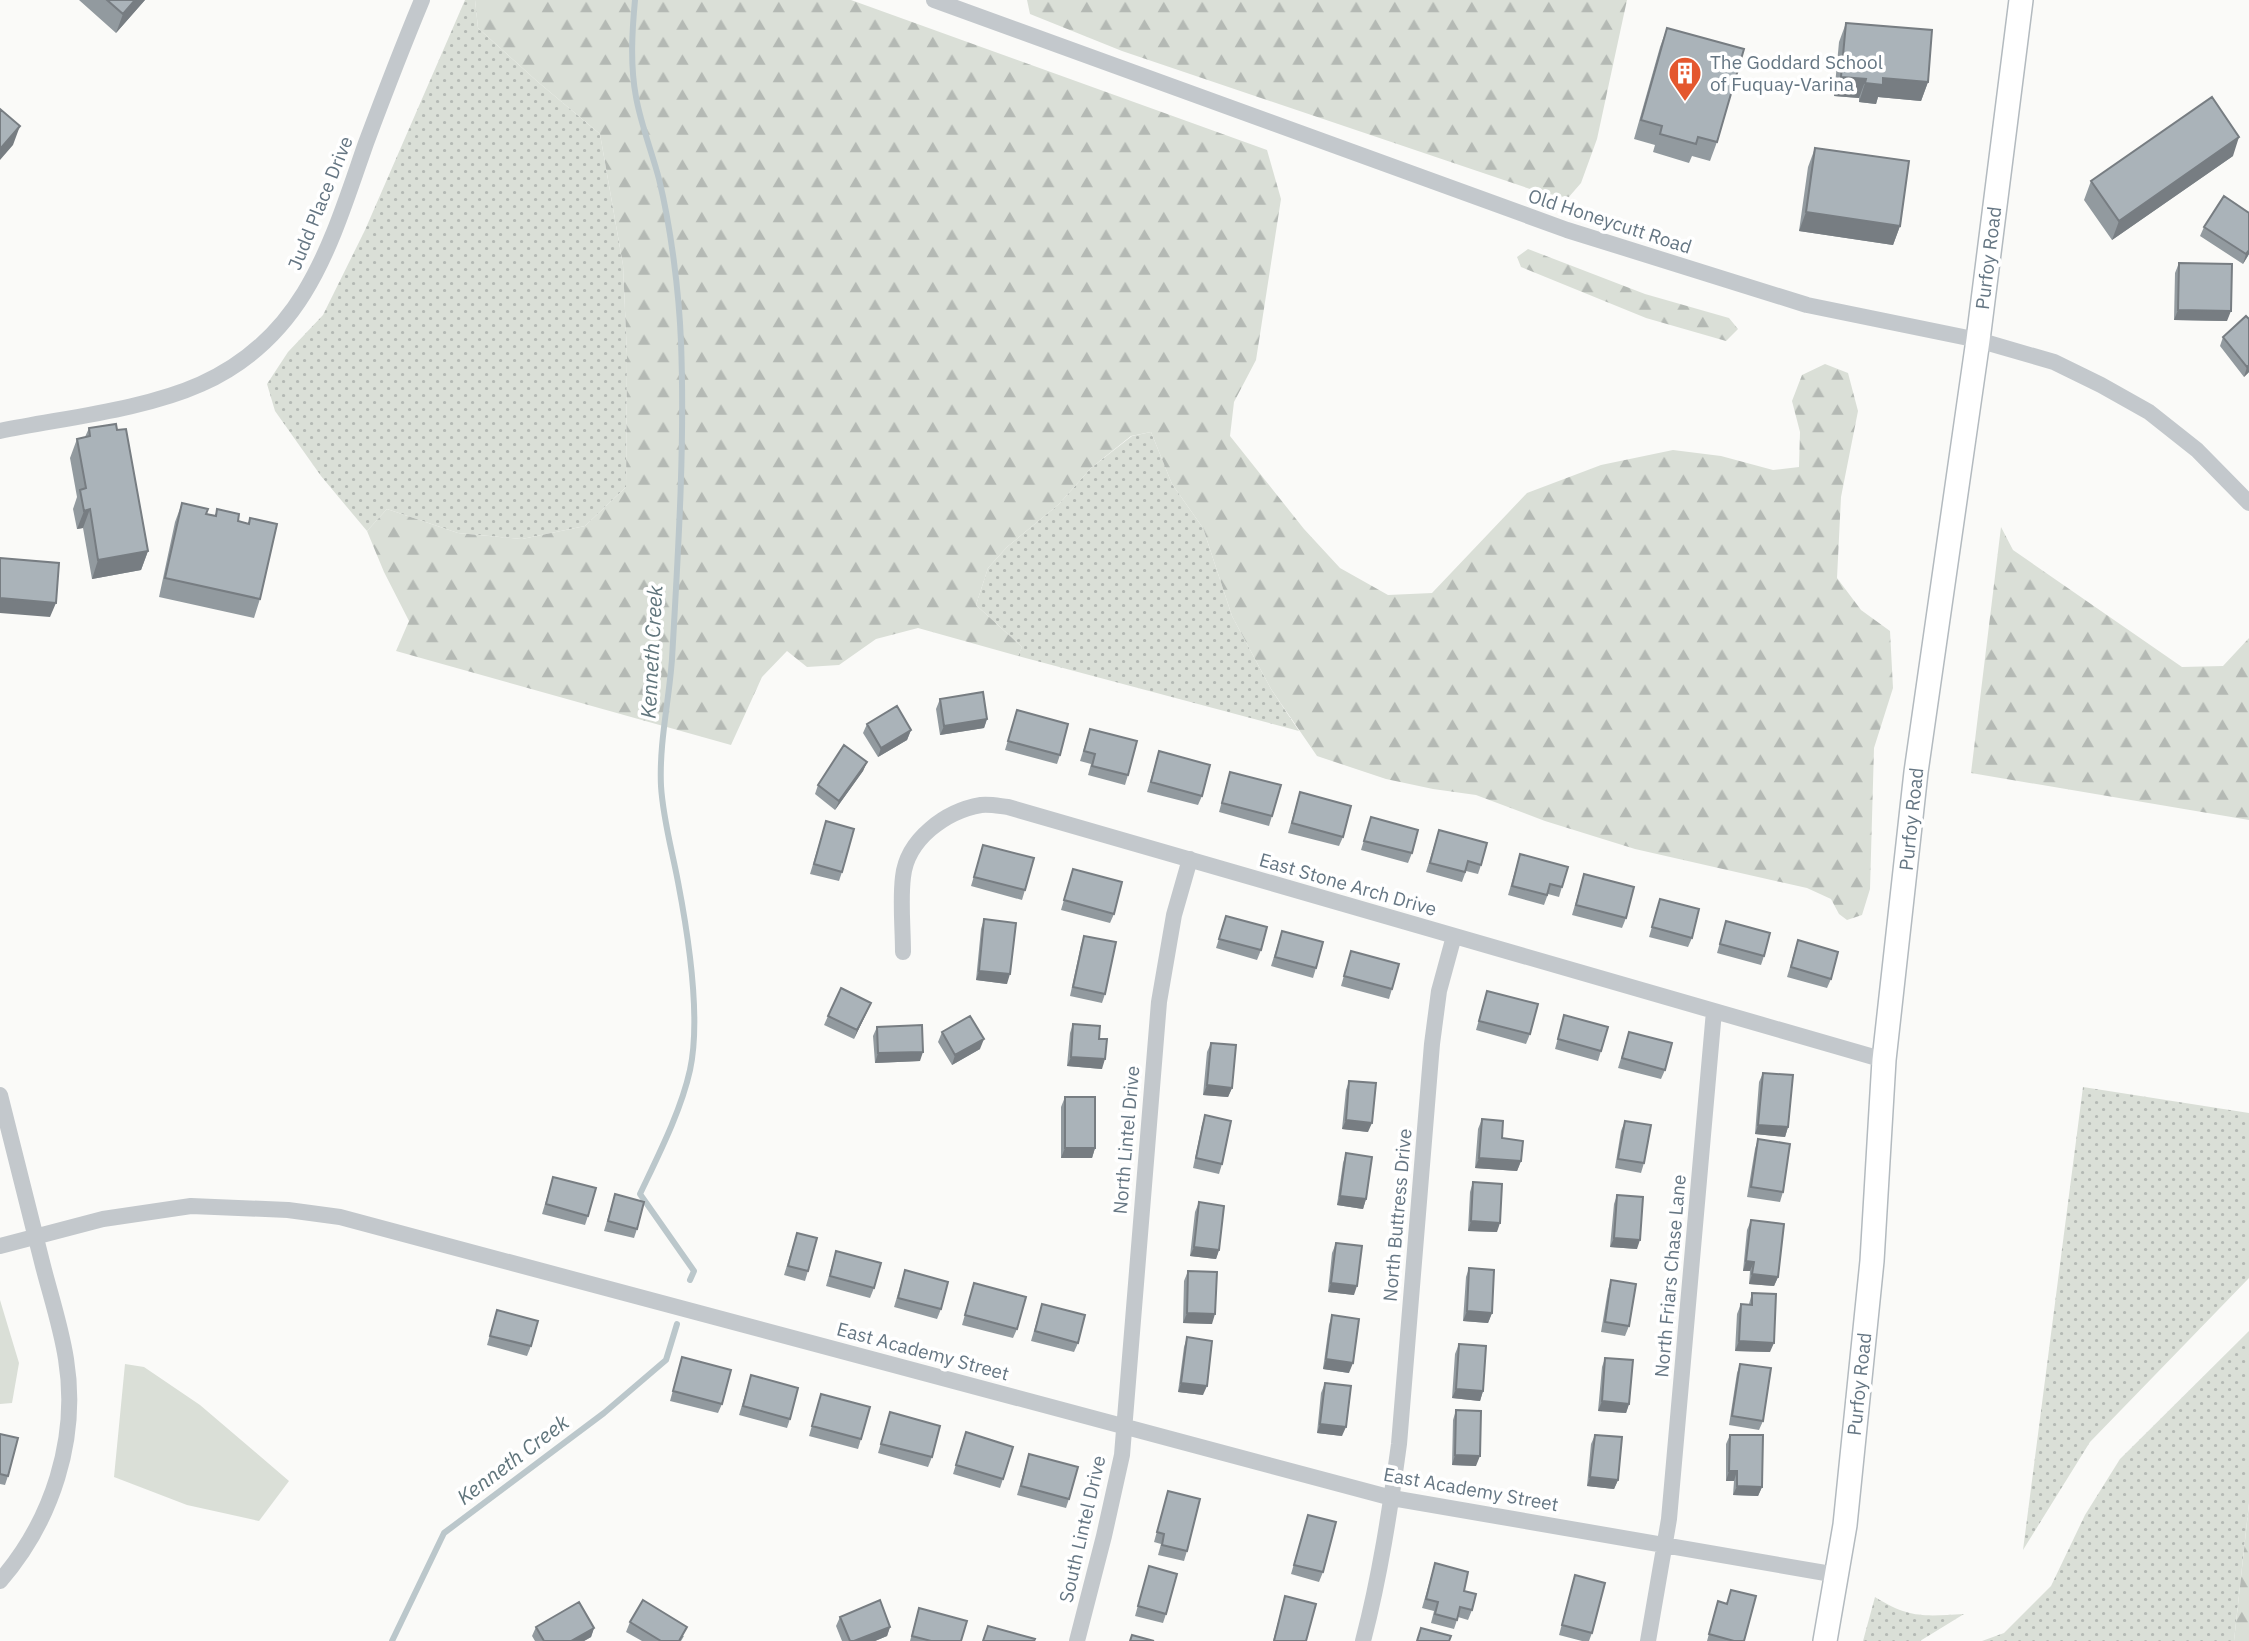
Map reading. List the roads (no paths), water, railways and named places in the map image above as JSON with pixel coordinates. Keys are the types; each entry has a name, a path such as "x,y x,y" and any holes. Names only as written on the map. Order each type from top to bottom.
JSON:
{"street":[{"name":"Judd Place Drive","path":"0,431 157,400 234,367 261,346 295,308 323,261 388,83 422,0"},
{"name":"Old Honeycutt Road","path":"934,0 1567,230 1807,305 1978,340 2054,362 2149,412 2197,450 2249,503"},
{"name":"Purfoy Road","path":"1825,1641 1845,1525 1872,1261 1884,1060 1916,772 1978,340 2021,0"},
{"name":"East Stone Arch Drive","path":"903,952 903,875 908,860 926,834 941,819 963,810 984,805 1008,807 1884,1060"},
{"name":"North Lintel Drive","path":"1125,1427 1159,1002 1174,915 1190,859"},
{"name":"North Buttress Drive","path":"1363,1641 1373,1603 1399,1444 1432,1044 1439,991 1454,936"},
{"name":"North Friars Chase Lane","path":"1648,1641 1667,1544 1714,1011"},
{"path":"0,1095 66,1362 69,1409 67,1434 57,1479 44,1513 27,1545 0,1581"},
{"name":"East Academy Street","path":"0,1246 103,1219 191,1206 288,1210 340,1217 1392,1498 1837,1575"},
{"name":"South Lintel Drive","path":"1077,1641 1104,1536 1122,1455 1125,1427"}],"waterway":[{"name":"Kenneth Creek","path":"635,0 632,48 634,85 667,218 680,323 680,500 672,659 663,738 661,786 682,903 694,1002 690,1070 681,1101 640,1194 694,1271 690,1280"},
{"name":"Kenneth Creek","path":"392,1641 444,1533 604,1413 666,1360 677,1324"}],"place":[{"name":"The Goddard School of Fuquay-Varina","path":"1685,103"}]}
